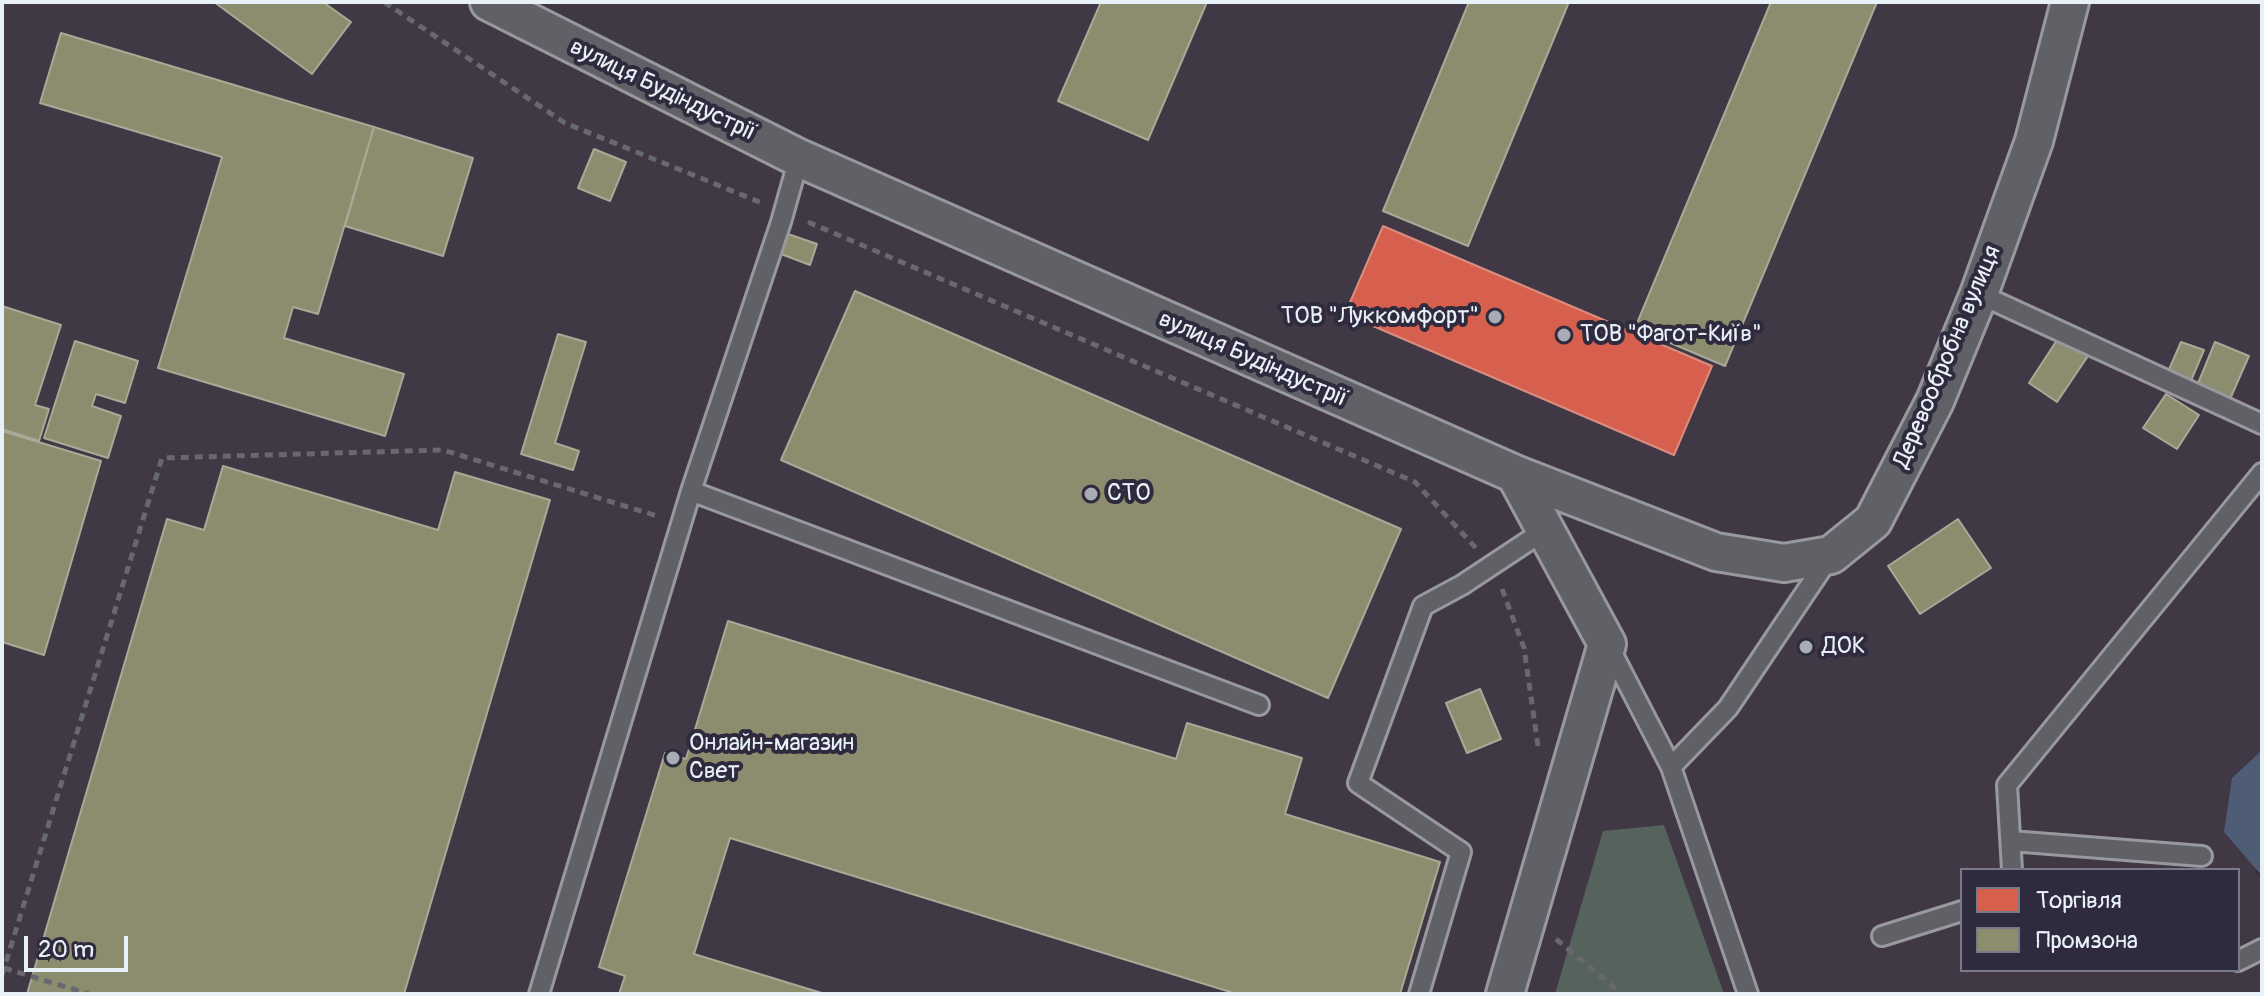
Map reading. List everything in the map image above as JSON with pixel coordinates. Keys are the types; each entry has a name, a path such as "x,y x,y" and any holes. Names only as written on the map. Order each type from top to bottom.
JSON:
{"street":[{"name":"вулиця Будіндустрії","path":"489,2 799,158 1515,474"},
{"name":"Деревообробна вулиця","path":"1515,474 1716,552 1784,563 1831,555 1873,521 1935,401 1979,294 2034,141 2070,2"},
{"path":"1505,994 1607,644 1515,474"}],"lane":[{"path":"539,994 681,523 799,158"},
{"path":"1979,294 2262,424"},
{"path":"2012,868 2007,785 2262,473"},
{"path":"691,491 1259,705"},
{"path":"1419,994 1461,852 1358,783 1423,606 1545,530"},
{"path":"1671,767 1728,708 1831,555"},
{"path":"1607,644 1671,767 1748,994"},
{"path":"2011,841 2202,856"},
{"path":"1882,936 1960,912"},
{"path":"2240,960 2262,949"}],"path":[{"path":"384,2 565,123 784,212 1415,482 1493,565 1524,648 1539,751"},
{"path":"2,975 162,458 443,450 681,523"},
{"path":"1528,915 1622,994"},
{"path":"4,968 89,994"}],"shaded area":[{"path":"2,2 2262,2 2262,750 2232,778 2257,874 2262,876 2262,994 2,994"},
{"path":"1664,825 1724,994 1555,994 1603,831"}],"water":[{"path":"2262,750 2262,876 2224,832 2232,778"}],"building: Торгівля":[{"path":"1383,226 1712,366 1674,455 1345,314"}],"building: Промзона":[{"path":"214,2 323,2 351,22 312,74"},
{"path":"1101,2 1207,2 1148,140 1058,101"},
{"path":"1469,2 1569,2 1468,246 1383,211"},
{"path":"1771,2 1877,2 1725,366 1635,328"},
{"path":"61,33 374,127 318,314 293,307 284,338 404,374 385,436 158,368 222,157 40,103"},
{"path":"374,127 473,158 443,256 345,226"},
{"path":"594,149 626,162 610,201 578,188"},
{"path":"788,234 817,244 810,265 781,254"},
{"name":"СТО","path":"855,291 1401,529 1328,698 781,460"},
{"path":"2,306 61,325 35,405 49,409 39,441 2,429"},
{"path":"558,334 586,342 555,443 579,451 573,470 521,454"},
{"path":"2061,334 2090,353 2057,402 2029,383"},
{"path":"75,341 138,361 125,403 96,394 92,406 121,416 108,458 44,438"},
{"path":"2181,342 2204,350 2190,383 2167,374"},
{"path":"2215,342 2249,356 2230,399 2197,386"},
{"path":"2166,394 2199,415 2177,449 2143,428"},
{"path":"2,431 101,461 44,655 2,642"},
{"path":"223,466 438,530 455,472 550,500 404,994 27,994 167,519 204,530"},
{"path":"1958,519 1991,568 1920,614 1888,566"},
{"path":"728,621 1176,759 1187,723 1302,758 1285,814 1440,862 1400,994 1237,994 730,838 694,954 825,994 619,994 625,976 599,967 665,753 686,759"},
{"path":"1480,689 1501,739 1467,753 1446,703"}],"place":[{"name":"ТОВ \"Луккомфорт\"","path":"1495,317"},
{"name":"ТОВ \"Фагот-Київ\"","path":"1564,335"},
{"name":"СТО","path":"1091,494"},
{"name":"ДОК","path":"1806,647"},
{"name":"Онлайн-магазин Свет","path":"673,758"}]}
